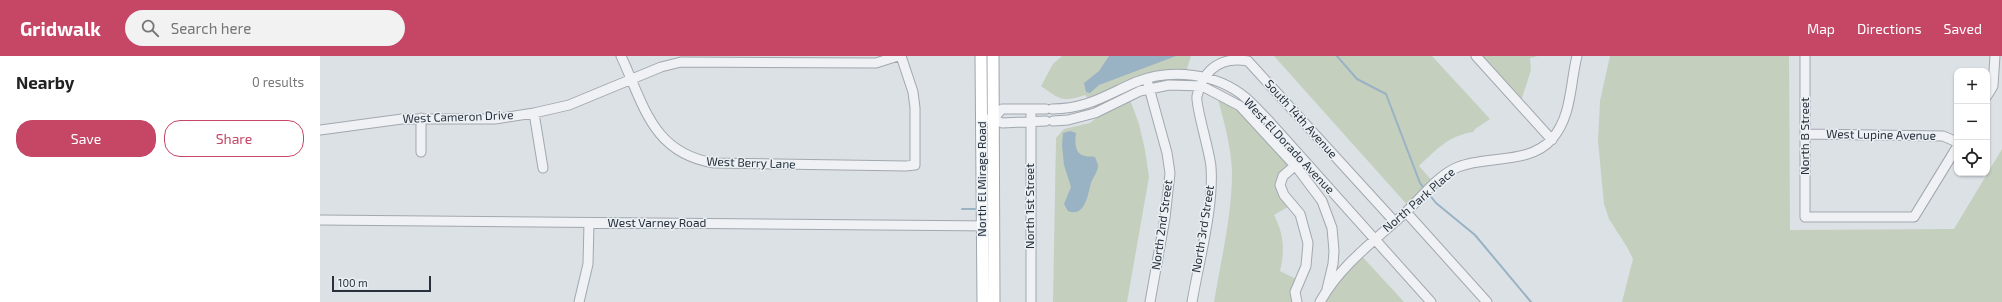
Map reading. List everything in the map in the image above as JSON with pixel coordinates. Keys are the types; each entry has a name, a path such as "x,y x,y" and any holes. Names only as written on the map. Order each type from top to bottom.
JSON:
{"main road":[{"name":"North El Mirage Road","path":"981,56 987,119 988,226 994,302"},
{"name":"North El Mirage Road","path":"987,119 993,56"},
{"name":"North El Mirage Road","path":"983,302 988,226"}],"street":[{"name":"West Berry Lane","path":"621,56 650,121 663,139 678,151 702,161 714,163 906,166 915,165 915,108 913,92 900,56"},
{"name":"West Cameron Drive","path":"320,130 402,119 495,119 534,113 569,105 661,68 681,62 780,59 876,63 900,56"},
{"path":"1476,56 1552,140 1566,114 1577,56"},
{"name":"North B Street","path":"1805,56 1805,217 1914,217 1954,152"},
{"path":"1990,91 1993,86 1995,56"},
{"name":"South 14th Avenue","path":"1202,86 1206,77 1218,62 1225,59 1236,58 1248,61 1394,221"},
{"name":"West El Dorado Avenue","path":"987,119 1002,109 1049,109 1079,107 1090,104 1147,78 1170,74 1206,77 1245,97 1268,120 1298,162 1322,201 1332,228 1333,264 1327,289"},
{"name":"North 2nd Street","path":"1147,78 1167,153 1170,173 1165,218 1150,302"},
{"name":"West El Dorado Avenue","path":"987,119 1002,123 1030,123 1068,120 1095,113 1140,91 1150,88 1170,85 1202,86 1240,106 1374,239 1431,302"},
{"name":"North 3rd Street","path":"1192,302 1211,193 1210,159 1197,97 1202,86"},
{"name":"North 1st Street","path":"1031,109 1031,302"},
{"path":"534,113 544,168"},
{"path":"421,118 421,152"},
{"name":"West Lupine Avenue","path":"1805,134 1943,136 1954,141"},
{"name":"North Park Place","path":"1320,302 1340,271 1434,185 1456,168 1479,161 1530,153 1552,140"},
{"path":"1297,302 1295,292 1306,266 1308,243 1300,214 1284,195 1280,185 1283,176 1298,162"},
{"path":"1406,212 1487,302"},
{"name":"West Varney Road","path":"320,220 988,226"},
{"path":"579,302 588,264 589,223"}],"green space":[{"path":"1062,56 1191,56 1182,85 1129,97 1139,124 1149,177 1127,302 1053,302 1056,138 1064,129 1090,123 1101,114 1085,95 1066,99 1057,97 1041,86 1053,64"},
{"path":"1274,56 1432,56 1490,119 1473,132 1464,134 1443,144 1419,166 1435,184 1410,208"},
{"path":"1476,56 1538,56 1530,58 1531,70 1520,104"},
{"path":"1610,56 1789,56 1790,230 1954,229 1986,176 1990,176 1990,169 2002,149 2002,302 1622,302 1633,259 1609,219 1604,204 1598,141 1600,101"},
{"path":"1216,92 1240,106 1295,166 1281,181 1293,204 1274,215 1280,229 1283,243 1283,256 1280,271 1300,281 1296,302 1214,302 1223,254 1232,188 1232,172 1228,142"},
{"path":"1359,253 1404,302 1320,302"}],"water":[{"path":"1109,56 1176,56 1099,85 1090,93 1086,92 1084,83 1099,71"},
{"path":"1070,131 1076,133 1076,147 1079,153 1085,156 1095,157 1098,165 1085,204 1078,211 1074,212 1068,211 1064,204 1071,187 1064,165 1062,145 1063,133"}],"waterway":[{"path":"1337,56 1357,79 1386,94 1420,183 1424,188"},
{"path":"1428,193 1436,203 1475,235 1531,302"},
{"path":"962,209 975,209"}]}
